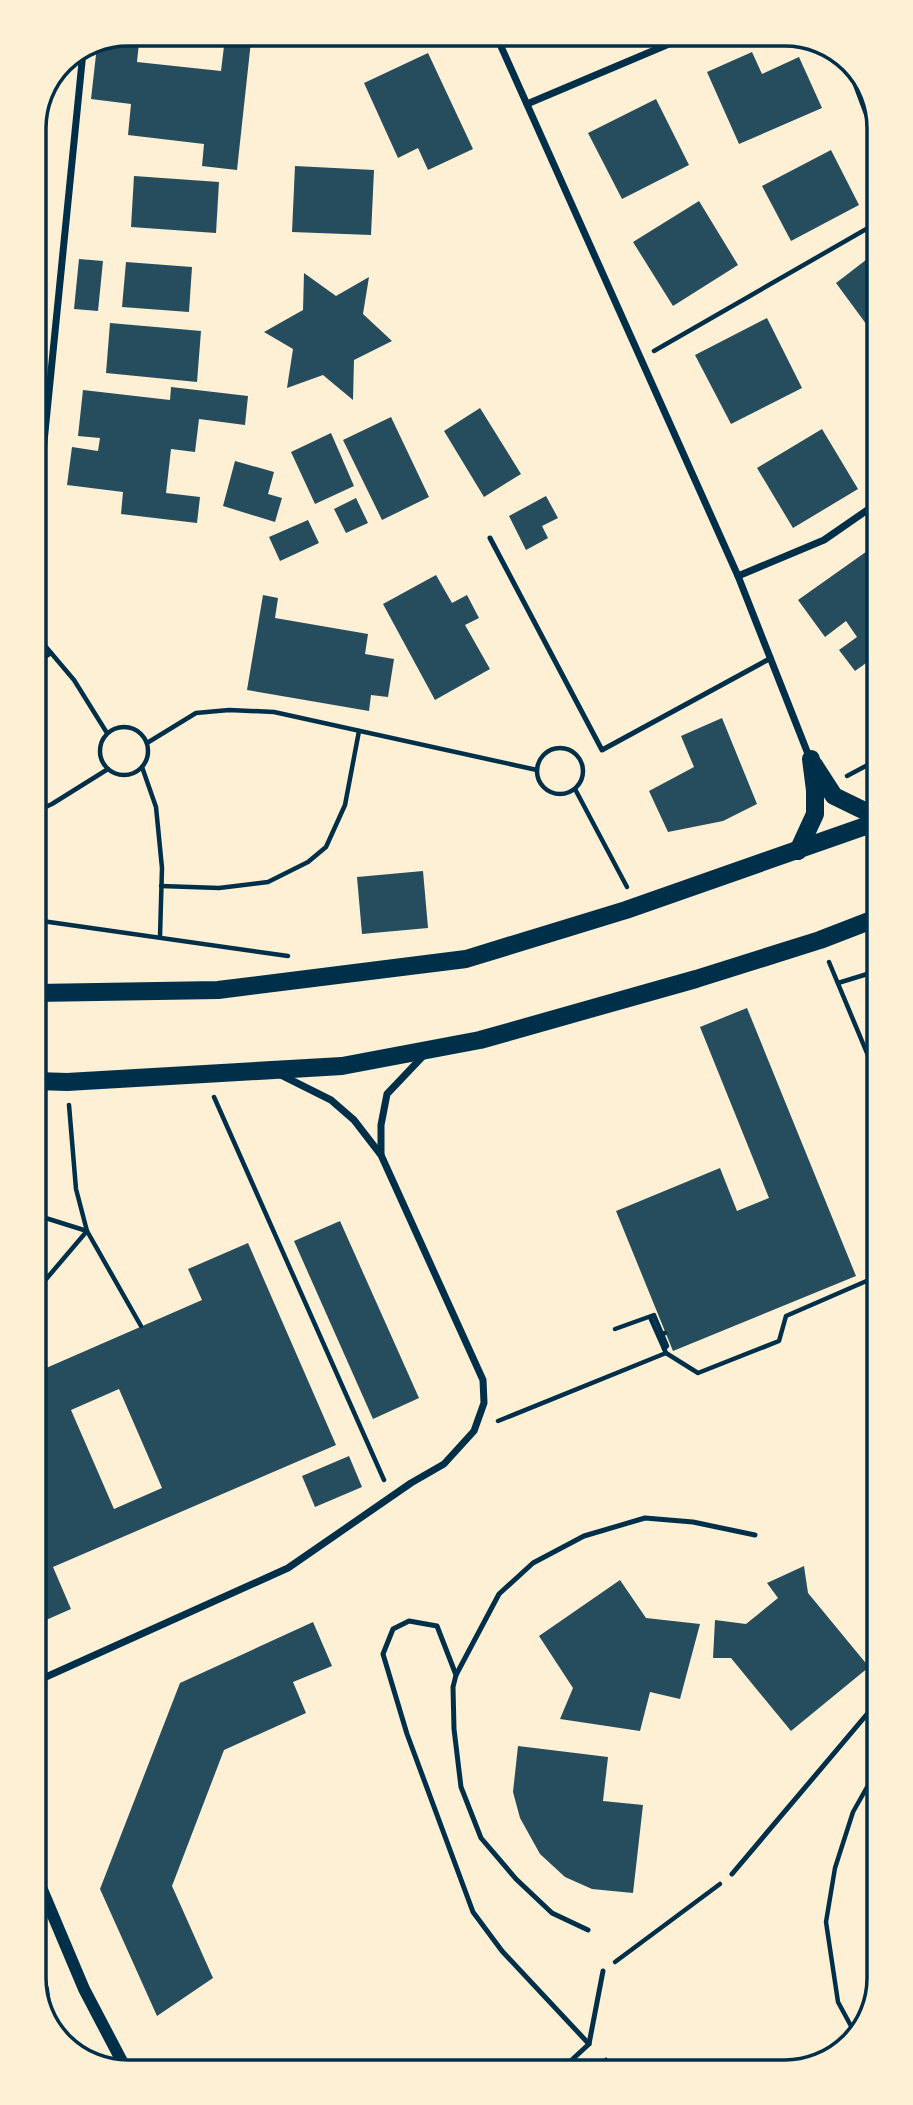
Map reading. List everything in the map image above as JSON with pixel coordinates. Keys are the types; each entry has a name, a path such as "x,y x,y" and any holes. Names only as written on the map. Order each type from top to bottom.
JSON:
{"main road":[{"path":"811,759 834,796 867,812"},
{"path":"798,850 815,814 811,759"},
{"path":"46,993 218,990 466,959 637,906 867,826"},
{"path":"45,1081 342,1066 480,1040 696,979 820,940 867,922"}],"street":[{"path":"501,46 738,576 811,759"},
{"path":"527,104 665,46"},
{"path":"46,424 82,60"},
{"path":"738,576 824,540 867,510"},
{"path":"381,1154 381,1125 387,1094 430,1049"},
{"path":"45,1677 288,1568 391,1496 444,1464 474,1431 484,1403 483,1380 381,1154 354,1120 331,1100 270,1070"},
{"path":"45,1897 84,1989 121,2059"}],"lane":[{"path":"490,538 602,750 771,658"},
{"path":"588,1930 552,1913 516,1879 481,1838 461,1787 454,1729 453,1688 456,1675 499,1594 533,1563 584,1536 645,1518 693,1522 755,1535"},
{"path":"456,1675 437,1626 409,1621 393,1629 383,1654 407,1734 473,1912 502,1951 589,2045"},
{"path":"733,1874 867,1714"},
{"path":"572,2060 589,2045 603,1971"}],"path":[{"path":"855,85 866,114"},
{"path":"640,359 867,229"},
{"path":"46,647 75,680 107,733"},
{"path":"46,656 51,653"},
{"path":"147,743 196,713 229,710 274,712 537,770"},
{"path":"131,727 138,731 147,743 146,759 142,766 128,775 116,774 108,769 99,749 107,733 114,728 131,727"},
{"path":"161,886 219,888 268,882 308,862 326,847 345,805 359,731"},
{"path":"556,748 572,751 582,764 583,775 575,789 560,794 546,789 540,783 537,770 543,755 556,748"},
{"path":"142,766 156,807 162,868 160,936"},
{"path":"828,787 867,766"},
{"path":"46,807 108,769"},
{"path":"575,789 637,906"},
{"path":"46,921 298,957"},
{"path":"820,940 867,1053"},
{"path":"838,983 867,974"},
{"path":"204,1074 391,1496"},
{"path":"67,1082 76,1189 87,1231 141,1326"},
{"path":"45,1218 87,1231"},
{"path":"45,1280 87,1231"},
{"path":"650,1317 665,1351 698,1373 779,1341 786,1316 867,1281"},
{"path":"474,1431 665,1351 667,1346 654,1315 615,1329"},
{"path":"851,2026 838,2002 826,1922 835,1868 853,1812 867,1787"},
{"path":"603,1971 733,1874"}],"building":[{"path":"139,45 137,62 221,71 224,45 251,45 237,170 202,166 204,144 128,135 131,104 91,99 96,52 112,47"},
{"path":"752,52 762,74 799,57 822,108 739,144 707,72"},
{"path":"428,53 473,149 428,170 418,148 398,158 364,83"},
{"path":"656,99 689,165 622,199 588,133"},
{"path":"831,150 859,205 791,241 762,186"},
{"path":"295,166 374,170 371,235 292,232"},
{"path":"134,176 219,182 216,233 131,227"},
{"path":"699,201 738,265 673,306 633,242"},
{"path":"79,259 103,261 98,311 74,309"},
{"path":"867,259 867,325 836,283"},
{"path":"126,262 192,267 189,312 122,307"},
{"path":"304,273 336,296 369,277 363,314 392,341 354,360 353,400 323,375 287,388 293,349 264,332 303,310"},
{"path":"767,318 802,388 731,424 695,355"},
{"path":"110,323 201,331 197,382 106,373"},
{"path":"171,387 248,396 245,425 199,419 195,452 171,449 166,493 200,497 197,523 121,514 123,492 67,485 72,447 98,451 100,438 78,436 83,390 170,400"},
{"path":"480,408 521,474 484,497 444,431"},
{"path":"391,417 429,497 382,520 343,440"},
{"path":"822,429 858,489 793,528 757,468"},
{"path":"331,433 354,486 315,504 291,452"},
{"path":"235,461 274,472 268,494 282,498 275,522 223,506"},
{"path":"546,496 558,518 542,526 548,538 526,550 509,516"},
{"path":"356,498 368,523 346,533 334,509"},
{"path":"308,520 319,543 280,561 269,537"},
{"path":"867,551 867,662 855,671 839,650 857,637 846,621 825,637 798,600"},
{"path":"436,575 452,603 467,595 479,618 465,625 490,669 435,700 383,604"},
{"path":"263,595 278,598 275,618 368,634 365,654 394,659 388,697 371,695 369,711 247,690"},
{"path":"722,718 757,804 723,821 668,832 649,791 694,767 681,736"},
{"path":"423,871 428,928 362,934 357,877"},
{"path":"747,1008 856,1276 673,1351 616,1211 720,1168 737,1211 769,1198 700,1027"},
{"path":"340,1221 419,1398 373,1419 294,1241"},
{"path":"248,1243 336,1445 53,1567 71,1609 45,1620 45,1368 202,1300 188,1269","holes":["119,1389 162,1488 114,1509 71,1410"]},
{"path":"349,1456 362,1487 315,1507 302,1476"},
{"path":"804,1566 808,1593 867,1665 867,1669 791,1731 731,1658 713,1658 715,1620 746,1624 778,1598 767,1583"},
{"path":"620,1580 646,1618 700,1624 680,1699 650,1692 640,1731 560,1719 573,1688 539,1636"},
{"path":"313,1622 332,1666 293,1682 306,1713 224,1750 172,1886 213,1978 157,2016 100,1889 180,1683"},
{"path":"518,1746 608,1757 603,1801 643,1805 633,1893 592,1889 565,1877 540,1854 520,1818 513,1792"}]}
